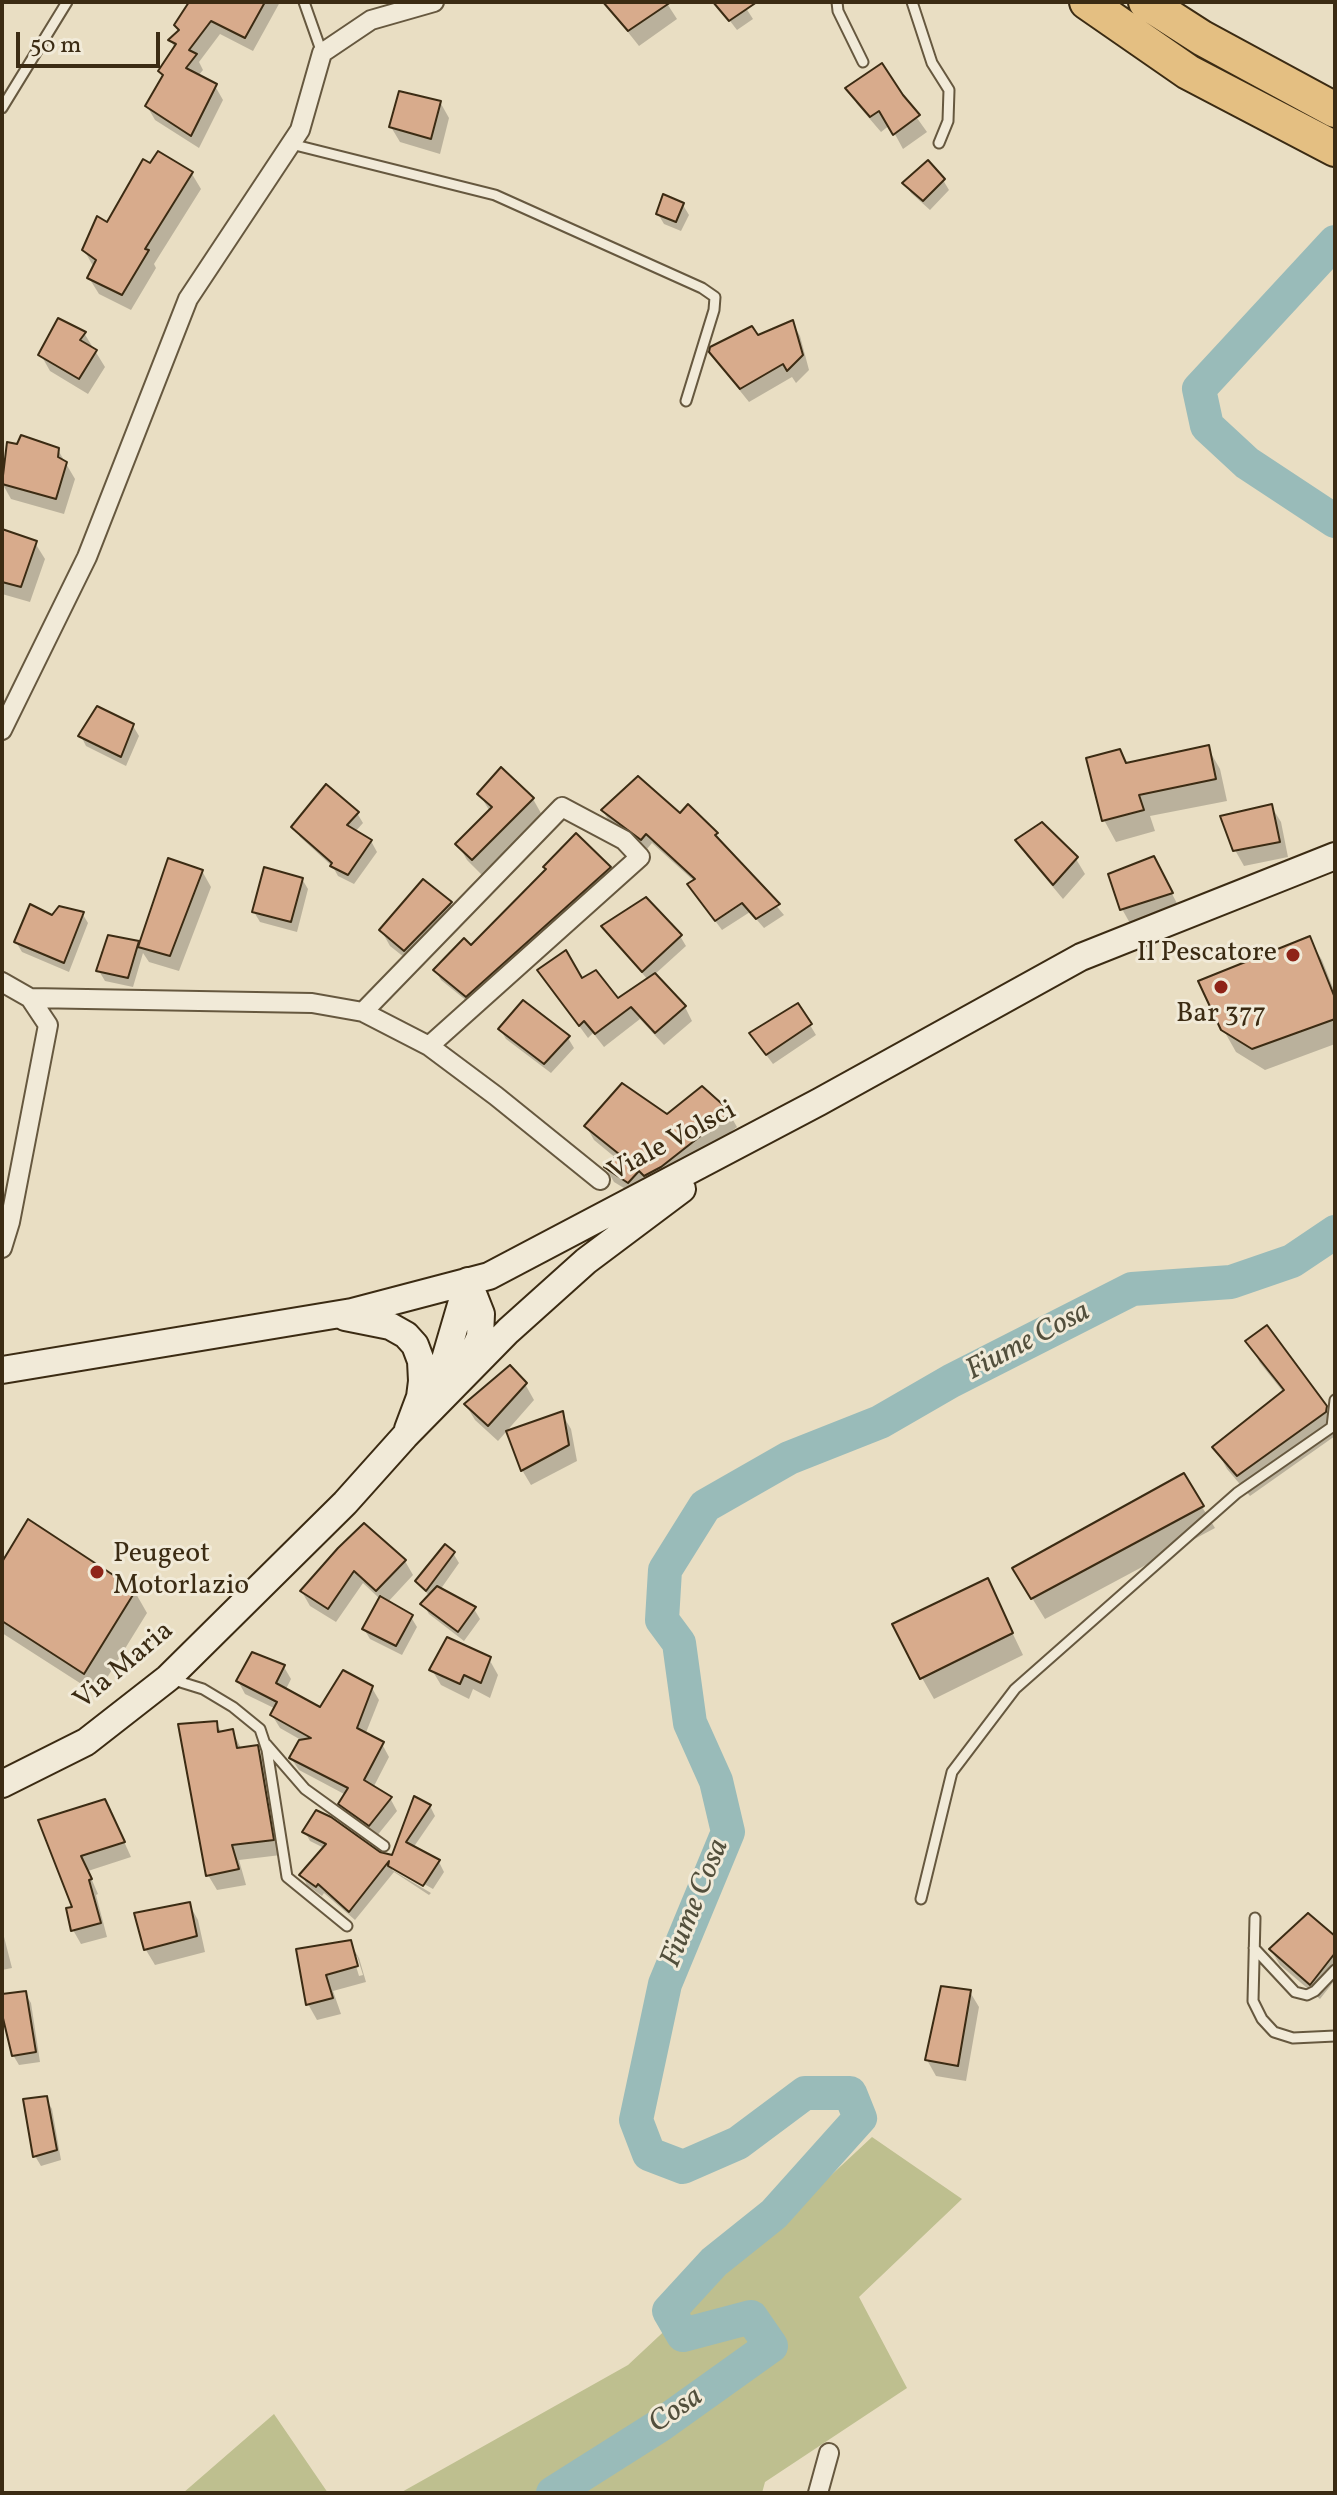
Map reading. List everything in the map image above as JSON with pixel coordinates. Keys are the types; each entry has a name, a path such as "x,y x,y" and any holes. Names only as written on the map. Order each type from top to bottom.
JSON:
{"highway":[{"path":"1087,2 1188,72 1335,149"},
{"path":"1146,2 1202,38 1335,110"}],"street":[{"path":"2,730 87,557 188,299 300,130 322,53 371,20 434,2"},
{"path":"363,1012 562,807 624,840 640,857 429,1046"},
{"name":"Viale Volsci","path":"2,1370 332,1315 489,1276 743,1142 1081,957 1335,856"},
{"path":"2,982 30,998 48,1025 10,1222 2,1248"},
{"path":"30,998 312,1003 363,1012 429,1046 600,1180"},
{"path":"405,1436 508,1331 586,1261 743,1142"},
{"path":"451,1390 473,1356 480,1337 481,1314 468,1281"},
{"path":"405,1436 441,1373 468,1281"},
{"path":"332,1315 390,1326 406,1335 415,1345 421,1361 422,1381 420,1397 405,1436"},
{"name":"Via Maria","path":"2,1784 86,1742 168,1678 345,1503 405,1436"},
{"path":"818,2493 829,2453"}],"lane":[{"path":"2,108 67,2"},
{"path":"304,2 322,53"},
{"path":"837,2 838,11 863,62"},
{"path":"912,2 932,63 949,90 948,121 939,143"},
{"path":"291,144 495,195 702,288 715,297 714,310 686,401"},
{"path":"921,1899 952,1772 1015,1689 1237,1493 1332,1427 1335,1400"},
{"path":"168,1678 203,1689 233,1707 260,1729 287,1877 347,1926"},
{"path":"264,1741 305,1789 384,1846"},
{"path":"1255,1918 1253,2001 1262,2019 1274,2032 1293,2038 1335,2036"},
{"path":"1254,1948 1295,1992 1307,1995 1315,1991 1335,1970"}],"green space":[{"path":"872,2137 962,2199 859,2297 907,2388 765,2482 762,2493 400,2493 628,2365"},
{"path":"274,2414 328,2493 183,2493"}],"building":[{"path":"189,2 265,2 245,38 211,21 189,50 197,54 186,68 217,84 191,136 145,106 163,75 158,71 176,44 168,40 179,30 174,25"},
{"path":"603,2 671,2 628,31"},
{"path":"713,2 757,2 729,21"},
{"path":"882,63 920,115 893,135 879,111 870,117 845,88"},
{"path":"399,91 441,101 431,139 389,127"},
{"path":"158,151 193,172 145,249 149,250 122,295 87,278 96,260 82,250 97,216 107,222 143,159 150,163"},
{"path":"928,160 945,179 923,201 902,183"},
{"path":"663,194 684,203 676,222 656,214"},
{"path":"58,318 86,332 80,340 97,350 79,379 38,355"},
{"path":"793,320 803,355 787,371 783,364 740,389 709,352 710,347 752,326 758,335"},
{"path":"21,435 59,448 58,457 67,462 56,499 2,484 7,442 17,444"},
{"path":"2,529 37,541 21,587 2,582"},
{"path":"97,706 134,724 121,757 78,736"},
{"path":"1209,745 1216,779 1139,795 1144,810 1102,821 1086,758 1120,749 1126,763"},
{"path":"501,767 534,798 472,860 455,844 492,807 477,794"},
{"path":"638,776 680,813 688,804 718,833 715,835 780,904 756,919 742,903 715,921 687,884 695,879 646,834 641,840 601,810"},
{"path":"326,784 359,812 347,825 372,840 348,875 330,866 332,863 291,827"},
{"path":"1272,804 1280,842 1233,851 1220,816"},
{"path":"1042,822 1078,857 1053,885 1015,840"},
{"path":"576,833 611,867 466,997 433,970 464,938 471,945 546,869 543,867"},
{"path":"1154,856 1173,893 1120,910 1108,874"},
{"path":"168,858 203,870 170,956 138,947"},
{"path":"264,867 303,878 291,922 252,912"},
{"path":"423,879 452,902 404,951 379,930"},
{"path":"646,897 682,935 642,972 601,926"},
{"path":"30,904 52,915 59,906 84,912 64,963 14,942"},
{"path":"108,935 139,941 128,978 96,971"},
{"path":"1310,936 1335,998 1335,1019 1252,1049 1221,1030 1198,981"},
{"path":"566,950 582,978 596,970 618,998 655,973 686,1006 655,1033 631,1007 595,1034 584,1021 579,1026 537,970"},
{"path":"523,1000 570,1036 544,1064 498,1029"},
{"path":"798,1003 812,1024 766,1055 749,1033"},
{"path":"622,1083 667,1114 702,1086 731,1112 661,1167 644,1176 639,1171 628,1183 604,1167 619,1154 584,1126"},
{"path":"1267,1325 1327,1406 1326,1412 1237,1476 1212,1447 1284,1390 1245,1341"},
{"path":"510,1365 527,1383 488,1426 464,1404"},
{"path":"563,1411 569,1445 521,1471 506,1431"},
{"path":"1184,1473 1204,1506 1031,1599 1012,1568"},
{"path":"28,1519 136,1590 84,1674 2,1621 2,1562"},
{"path":"364,1523 406,1560 376,1591 354,1571 328,1609 300,1591 338,1548"},
{"path":"445,1544 455,1552 426,1591 415,1581"},
{"path":"988,1578 1013,1633 920,1679 892,1624"},
{"path":"437,1586 476,1607 458,1632 420,1604"},
{"path":"380,1596 413,1615 396,1646 362,1629"},
{"path":"447,1637 491,1657 481,1683 464,1675 460,1684 429,1670"},
{"path":"252,1652 285,1665 276,1683 320,1707 343,1670 373,1686 357,1728 384,1742 364,1780 392,1797 369,1826 338,1804 348,1788 289,1758 299,1740 311,1738 270,1715 277,1702 236,1681"},
{"path":"217,1721 218,1732 233,1729 237,1748 258,1745 274,1840 232,1845 239,1869 206,1876 178,1724"},
{"path":"414,1796 431,1805 406,1842 440,1860 423,1886 388,1866 389,1861 349,1912 318,1884 316,1887 299,1875 326,1844 302,1832 316,1810 380,1852 392,1855"},
{"path":"105,1799 125,1842 81,1856 92,1879 89,1880 101,1923 71,1931 66,1908 72,1907 38,1820"},
{"path":"190,1902 197,1936 144,1950 134,1913"},
{"path":"1308,1913 1335,1936 1335,1953 1310,1985 1269,1949"},
{"path":"351,1940 358,1966 326,1975 333,1998 306,2005 296,1949"},
{"path":"941,1986 971,1990 958,2066 925,2060"},
{"path":"26,1991 36,2052 12,2056 2,2014 2,1994"},
{"path":"47,2096 57,2150 33,2157 23,2099"}],"waterway":[{"path":"1335,242 1199,389 1207,426 1247,463 1335,521"},
{"name":"Fiume Cosa","path":"553,2493 659,2426 771,2346 751,2317 683,2335 669,2311 714,2262 774,2214 860,2118 850,2093 805,2093 738,2143 683,2167 649,2154 636,2120 665,1984 728,1832 716,1781 690,1723 679,1643 662,1620 665,1570 705,1506 789,1458 880,1422 951,1381 1132,1289 1231,1282 1292,1261 1335,1232"}],"place":[{"name":"Il Pescatore","path":"1293,955"},
{"name":"Bar 377","path":"1221,987"},
{"name":"Peugeot Motorlazio","path":"97,1572"}],"water label":[{"name":"Cosa","path":"677,2412"}]}
